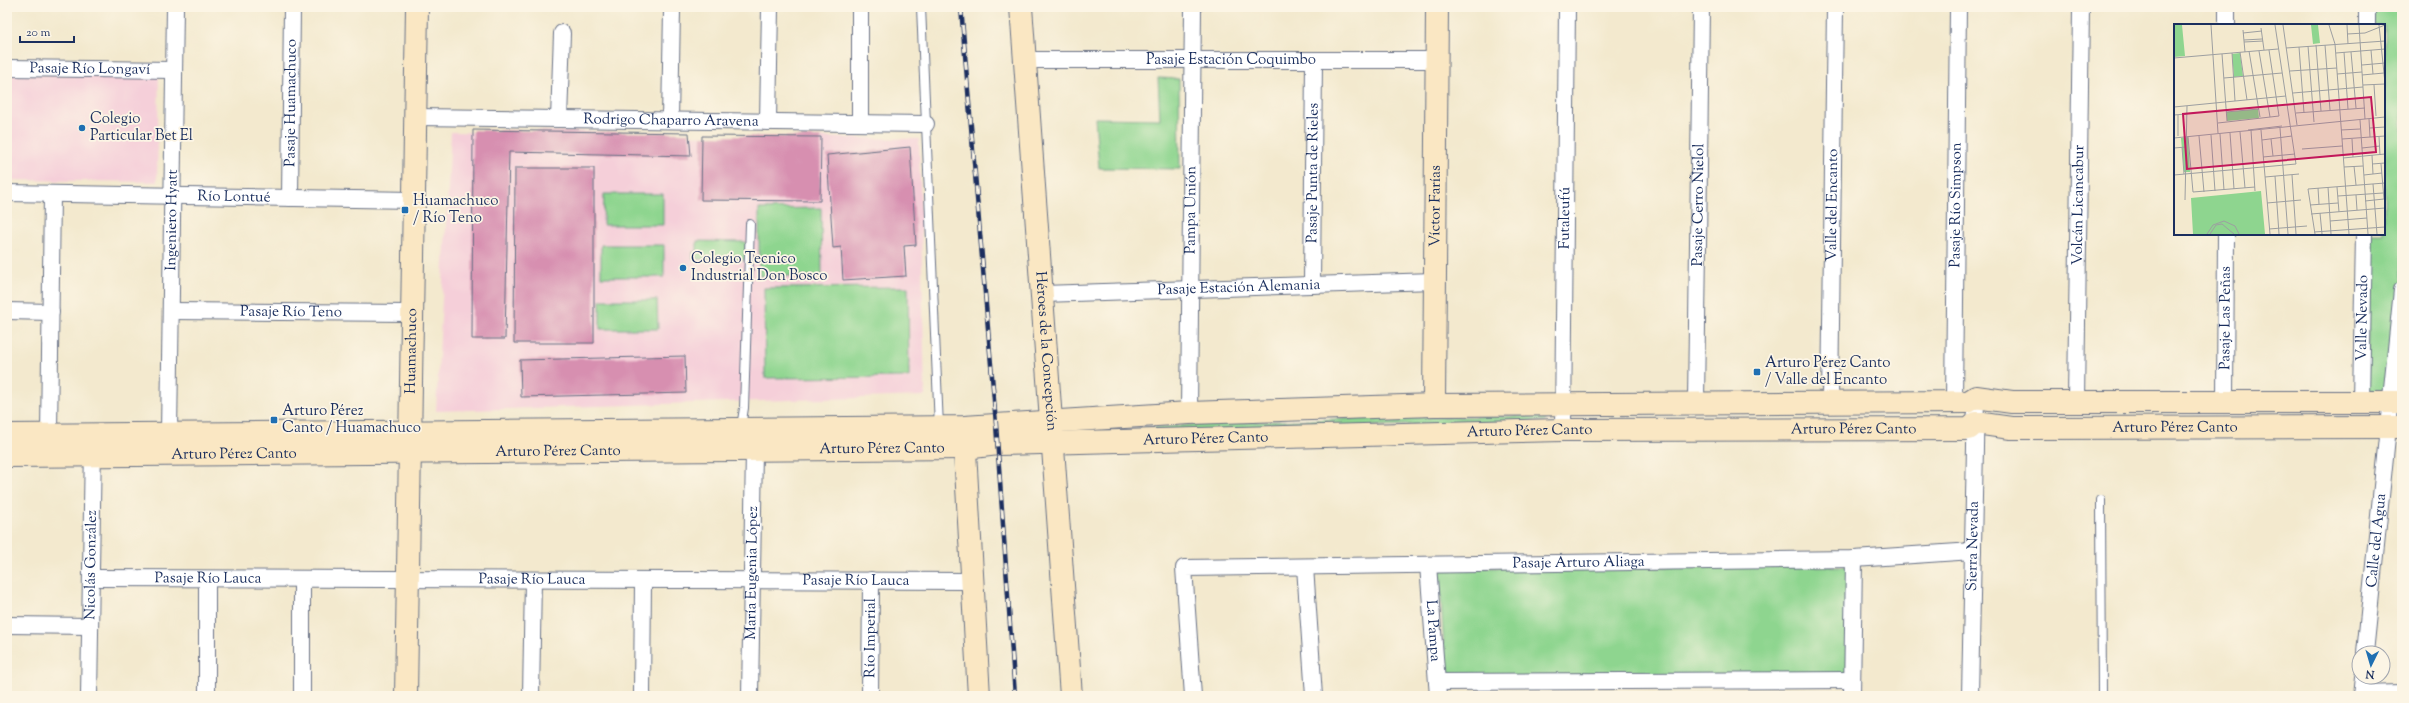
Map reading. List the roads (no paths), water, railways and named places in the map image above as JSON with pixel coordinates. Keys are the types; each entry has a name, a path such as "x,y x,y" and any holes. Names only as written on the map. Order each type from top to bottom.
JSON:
{"main road":[{"name":"Huamachuco","path":"406,696 417,7"},
{"name":"Héroes de la Concepción","path":"1021,7 1071,696"},
{"name":"Víctor Farías","path":"1434,405 1437,7"},
{"name":"Arturo Pérez Canto","path":"7,435 741,428 964,437 1052,420 1189,413 1434,405 1696,402 1968,402 1976,397 2012,402 2396,402"},
{"name":"Arturo Pérez Canto","path":"964,437 998,444 1563,430 1969,428 1976,423 2011,428 2395,427"},
{"name":"Arturo Pérez Canto","path":"7,456 754,450 939,437"},
{"path":"964,437 967,464 979,696"}],"street":[{"name":"Ingeniero Hyatt","path":"169,433 175,7"},
{"name":"Pasaje Huamachuco","path":"290,198 292,7"},
{"path":"768,122 770,7"},
{"path":"860,7 860,123"},
{"name":"Pampa Unión","path":"1189,413 1193,7"},
{"name":"Futaleufú","path":"1563,430 1562,403 1567,7"},
{"name":"Pasaje Cerro Ñielol","path":"1696,402 1701,7"},
{"name":"Valle del Encanto","path":"1830,403 1835,7"},
{"name":"Pasaje Río Simpson","path":"1954,402 1958,7"},
{"name":"Volcán Licancabur","path":"2076,402 2081,7"},
{"path":"2227,7 2227,24"},
{"path":"2367,7 2367,24"},
{"path":"670,120 672,10"},
{"path":"559,119 562,33"},
{"name":"Pasaje Estación Coquimbo","path":"1026,60 1437,60"},
{"name":"Pasaje Punta de Rieles","path":"1312,285 1314,60"},
{"name":"Pasaje Río Longaví","path":"7,68 174,70"},
{"name":"Rodrigo Chaparro Aravena","path":"415,117 926,124"},
{"name":"Río Lontué","path":"7,193 414,200"},
{"path":"49,434 52,194"},
{"name":"Pasaje Las Peñas","path":"2225,402 2226,235"},
{"name":"Valle Nevado","path":"2361,402 2364,235"},
{"name":"Pasaje Estación Alemania","path":"1043,294 1434,281"},
{"path":"2395,427 2402,290"},
{"path":"7,311 51,312"},
{"name":"Pasaje Río Teno","path":"171,311 412,313"},
{"name":"Sierra Nevada","path":"1970,696 1976,397"},
{"name":"Calle del Agua","path":"2366,645 2395,427"},
{"name":"Nicolás González","path":"89,696 94,434"},
{"name":"María Eugenia López","path":"750,696 754,450"},
{"name":"Pasaje Arturo Aliaga","path":"1194,696 1184,568 1854,559 1973,551"},
{"path":"1852,696 1854,559"},
{"name":"La Pampa","path":"1428,565 1438,689"},
{"path":"1305,567 1314,696"},
{"name":"Pasaje Río Lauca","path":"91,578 972,581"},
{"path":"207,579 207,696"},
{"path":"302,579 302,696"},
{"path":"531,696 533,580"},
{"path":"642,696 643,580"},
{"name":"Río Imperial","path":"870,696 871,580"},
{"path":"7,625 90,626"},
{"path":"1438,689 1852,680"},
{"path":"2362,685 2361,695 2402,693"}],"lane":[{"path":"921,7 939,437"},
{"path":"741,428 744,408 750,224"},
{"path":"2100,500 2102,696"}],"railway":[{"path":"961,7 996,424 1015,696"}],"place":[{"name":"Colegio Particular Bet El","path":"82,128"},
{"name":"Huamachuco / Río Teno","path":"405,210"},
{"name":"Colegio Tecnico Industrial Don Bosco","path":"683,268"},
{"name":"Arturo Pérez Canto / Valle del Encanto","path":"1757,372"},
{"name":"Arturo Pérez Canto / Huamachuco","path":"274,420"}]}
